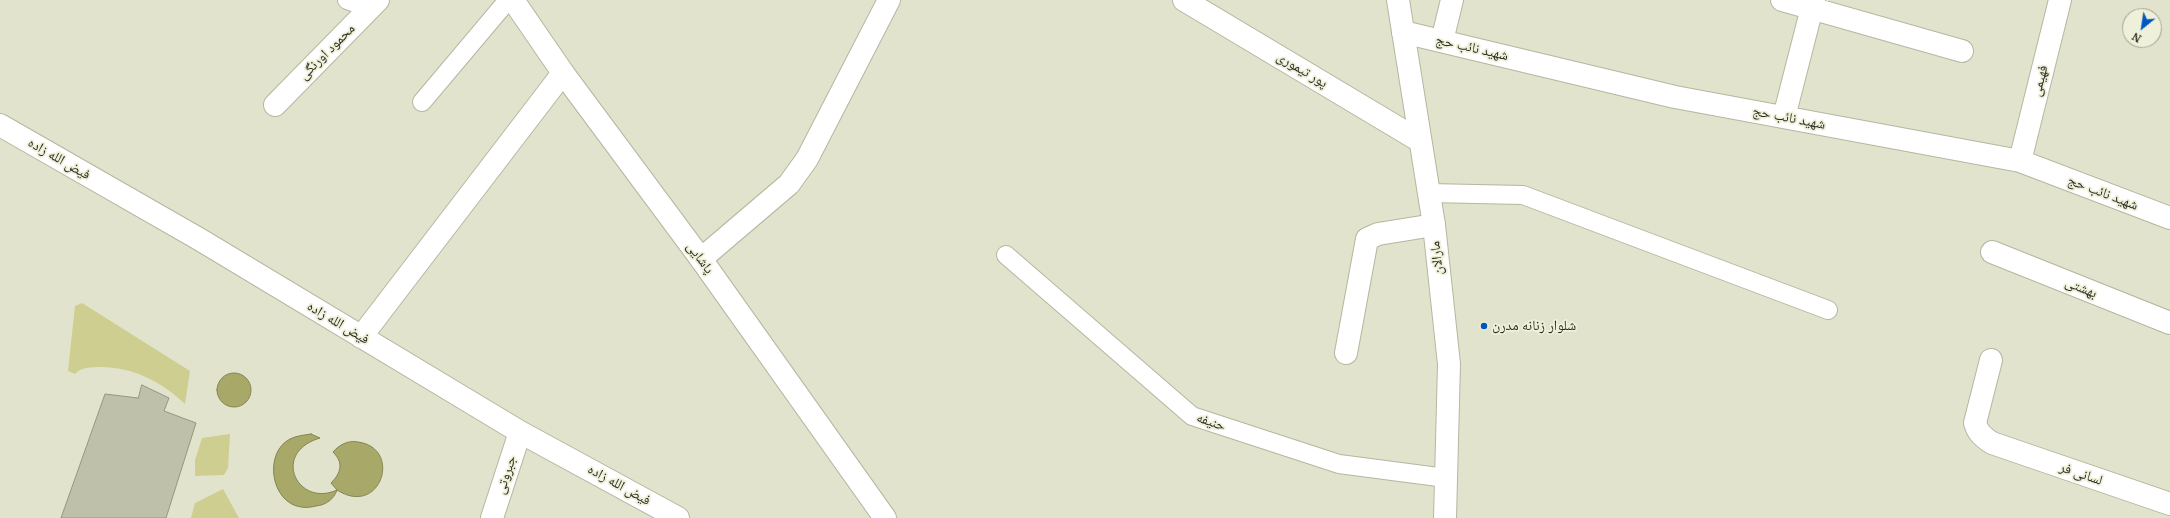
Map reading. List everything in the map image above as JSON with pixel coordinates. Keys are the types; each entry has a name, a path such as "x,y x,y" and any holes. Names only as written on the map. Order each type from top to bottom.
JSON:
{"street":[{"name":"پاشایی","path":"513,0 563,73 700,259 885,518"},
{"path":"700,259 789,184 807,159 890,0"},
{"name":"پور تیموری","path":"1184,0 1420,141"},
{"name":"مارالان","path":"1398,0 1434,225 1448,364 1445,518"},
{"path":"1442,41 1452,0"},
{"path":"1782,0 1813,4 1962,51"},
{"name":"فهیمی","path":"2020,161 2060,0"},
{"name":"محمود اورنگی","path":"275,105 374,4"},
{"path":"1784,117 1813,4"},
{"name":"شهید نائب حج","path":"1403,32 1675,97 2020,161 2170,218"},
{"path":"361,337 563,73"},
{"name":"فیض الله زاده","path":"0,125 199,239 520,432 678,518"},
{"path":"1346,353 1367,239 1378,234 1434,225"},
{"name":"بهشتی","path":"1992,252 2170,323"},
{"name":"لسانی فر","path":"1991,360 1975,423 1978,432 1992,443 2170,504"},
{"name":"جبروتی","path":"492,518 520,432"}],"lane":[{"path":"347,0 374,4"},
{"path":"422,102 508,0"},
{"path":"1429,193 1523,195 1828,310"},
{"name":"حنیفه","path":"1006,256 1192,416 1339,464 1446,478"}],"shaded area":[{"path":"82,303 190,371 185,404 166,388 145,376 133,372 110,367 83,369 75,374 68,371 75,306"},
{"path":"231,373 237,373 241,374 248,380 251,390 250,397 244,404 237,407 231,407 227,406 220,400 217,393 217,387 218,383 224,376"},
{"path":"230,434 228,468 224,475 195,476 195,460 202,438"},
{"path":"311,434 320,438 305,445 296,455 293,466 295,476 301,485 311,492 323,494 337,490 332,499 326,503 313,507 303,507 291,504 283,497 277,487 274,477 274,466 276,455 281,446 292,438"},
{"path":"347,442 358,442 372,447 380,456 383,467 381,479 375,489 365,495 352,496 337,490 331,483 339,472 340,464 333,452"},
{"path":"223,489 239,518 191,518 195,503"}],"building":[{"path":"142,385 169,398 164,411 196,423 166,518 61,518 105,394 138,398"}],"place":[{"name":"شلوار زنانه مدرن","path":"1484,326"}]}
